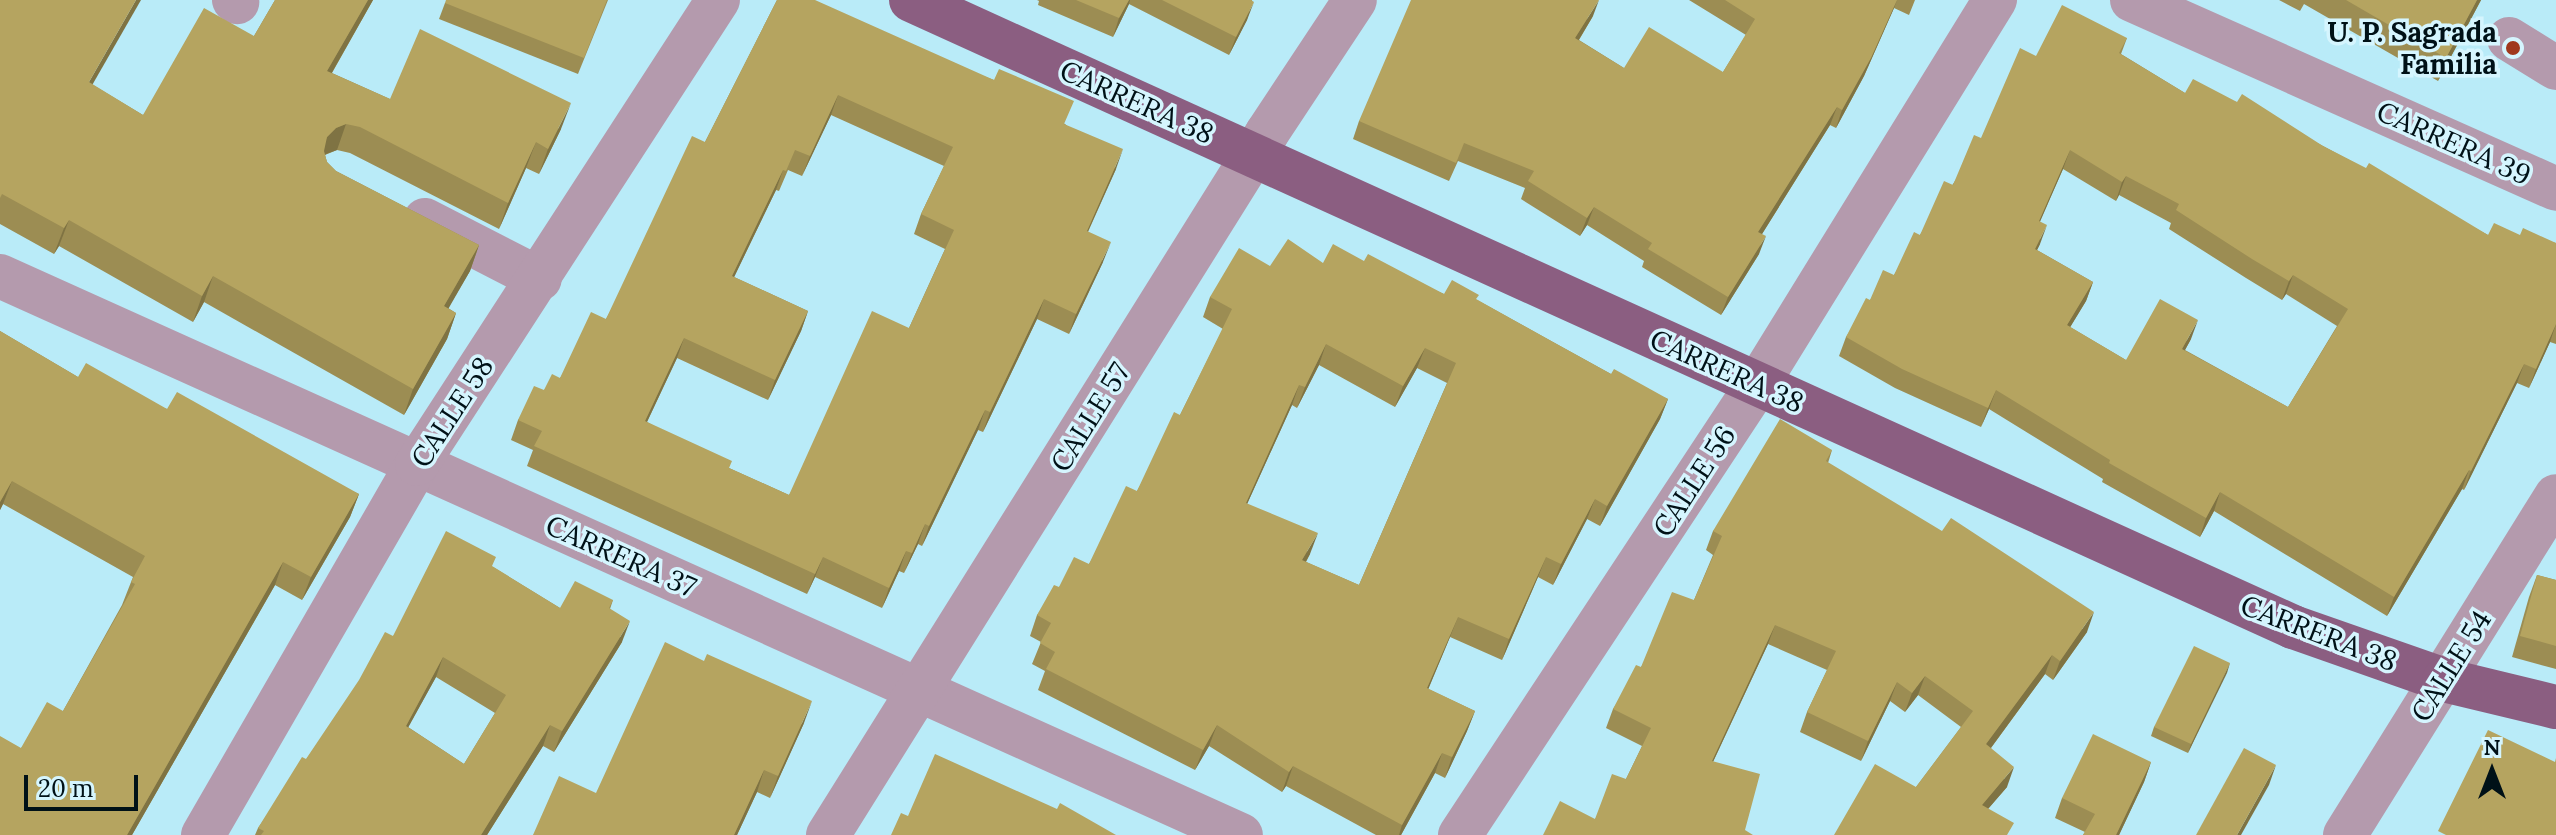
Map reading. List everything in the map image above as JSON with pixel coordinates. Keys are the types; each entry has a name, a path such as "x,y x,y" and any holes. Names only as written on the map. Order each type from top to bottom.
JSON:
{"main road":[{"name":"CARRERA 38","path":"911,0 2293,627 2444,680 2556,707"}],"street":[{"name":"CALLE 58","path":"203,835 417,464 540,279 718,0"},
{"name":"CALLE 57","path":"828,835 1253,155 1355,0"},
{"name":"CALLE 56","path":"1460,835 1757,385 1995,0"},
{"name":"CARRERA 39","path":"2132,0 2556,189"},
{"path":"2509,39 2556,68"},
{"path":"392,203 540,279"},
{"name":"CARRERA 37","path":"0,276 1241,835"},
{"name":"CALLE 54","path":"2345,835 2556,496"}],"building":[{"path":"0,0 136,0 89,82 143,115 204,8 254,36 275,0 368,0 327,71 390,99 420,29 571,103 548,149 536,142 508,203 360,127 346,124 327,137 324,151 327,162 336,171 479,245 444,306 456,313 413,389 213,276 202,296 69,220 64,228 2,194 0,198"},
{"path":"446,0 607,0 584,58 445,3"},
{"path":"777,0 815,0 994,80 999,69 1074,101 1064,124 1123,149 1087,231 1111,242 1076,314 1044,299 990,412 985,410 929,526 925,524 912,553 906,551 889,588 823,557 815,574 534,446 542,431 518,420 534,386 544,390 552,374 560,378 591,312 606,319 692,136 705,142","holes":["838,95 953,147 921,214 954,230 909,328 872,311 789,495 729,468 732,461 645,421 684,338 775,380 808,311 732,276 783,170 786,171 795,150 810,156"]},
{"path":"1076,0 1129,0 1119,18"},
{"path":"1162,0 1251,0 1254,2 1236,37"},
{"path":"1411,0 1599,0 1575,38 1624,68 1649,27 1723,72 1755,19 1725,0 1897,0 1871,58 1842,110 1837,107 1758,232 1766,236 1728,297 1648,249 1652,243 1594,207 1587,218 1528,181 1534,171 1464,143 1456,163 1359,121"},
{"path":"2346,0 2477,0 2446,58"},
{"path":"2062,5 2127,38 2119,53 2185,93 2193,79 2237,102 2242,94 2323,146 2366,168 2369,163 2488,235 2494,223 2520,235 2523,228 2556,243 2556,324 2536,369 2524,364 2471,471 2394,597 2220,492 2206,518 2109,463 2110,460 1996,390 1988,408 1902,369 1846,337 1866,298 1870,300 1883,270 1894,275 1914,232 1920,235 1944,181 1953,185 1974,135 1981,138 2020,48 2036,56","holes":["2070,150 2122,182 2126,176 2179,204 2176,210 2252,259 2289,281 2293,275 2348,309 2288,407 2182,349 2198,320 2160,299 2126,360 2067,325 2093,282 2035,249 2047,225 2039,221"]},
{"path":"1288,239 1323,263 1333,244 1364,261 1368,254 1444,294 1452,280 1479,295 1476,299 1611,374 1614,369 1668,399 1607,506 1595,499 1561,564 1546,557 1509,639 1458,617 1427,688 1475,711 1452,757 1442,753 1402,825 1293,766 1289,772 1217,725 1203,750 1046,669 1055,652 1040,643 1051,623 1037,615 1054,585 1059,587 1074,557 1089,564 1126,486 1137,491 1174,412 1180,415 1232,309 1210,297 1239,248 1270,266","holes":["1326,344 1403,386 1425,348 1456,363 1359,585 1302,560 1318,533 1246,503 1299,385 1305,387"]},
{"path":"0,331 78,377 86,363 167,409 177,392 359,494 311,577 283,562 127,835 0,835 0,736 21,748 47,702 63,711 135,584 131,582 145,556 12,481 0,502"},
{"path":"1780,419 1832,450 1826,461 1942,531 1951,518 2094,612 2060,661 2052,655 1986,744 2014,767 1982,805 2014,823 2007,835 1834,835 1875,764 1916,787 1973,711 1925,676 1912,693 1897,682 1868,741 1807,712 1836,651 1775,625 1712,761 1760,774 1745,830 1753,835 1543,835 1560,801 1595,819 1612,774 1626,779 1651,728 1613,709 1636,665 1641,667 1672,592 1694,600 1722,536 1713,531"},
{"path":"446,531 496,557 492,566 560,608 575,581 613,600 609,608 630,621 562,731 550,725 481,835 261,835 264,831 258,828 302,757 306,759 359,680 385,632 393,636","holes":["443,657 506,695 464,764 406,726"]},
{"path":"2537,575 2556,580 2556,646 2520,636"},
{"path":"665,642 704,661 707,654 812,701 778,776 764,770 734,835 533,835 559,776 596,793"},
{"path":"2194,646 2230,663 2191,744 2154,727"},
{"path":"2488,730 2555,762 2556,758 2556,835 2446,835 2438,831"},
{"path":"2093,734 2151,762 2116,835 2083,835 2095,814 2062,798"},
{"path":"2244,748 2276,765 2237,835 2196,835"},
{"path":"935,754 1057,809 1060,803 1116,835 891,835 901,813 908,816"}],"place":[{"name":"U. P. Sagrada Familia","path":"2513,48"}]}
